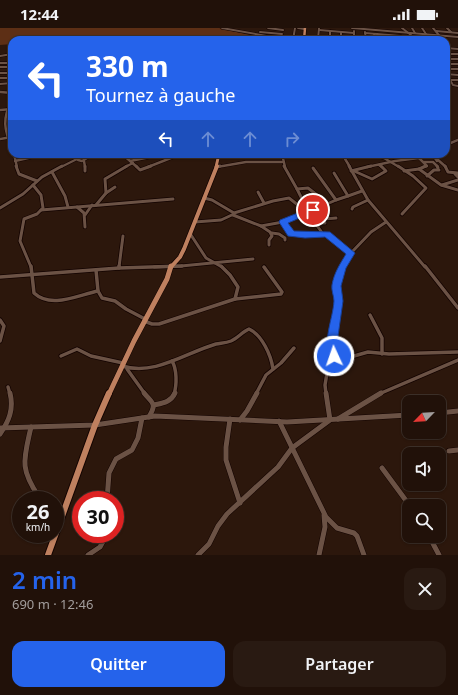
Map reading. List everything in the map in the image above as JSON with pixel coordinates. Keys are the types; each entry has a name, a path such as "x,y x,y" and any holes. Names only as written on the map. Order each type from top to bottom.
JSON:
{"main road":[{"path":"48,555 95,425 145,320 167,279 171,266 180,257 191,235 217,167 218,158"}],"street":[{"path":"222,28 264,36"},
{"path":"259,35 261,28"},
{"path":"260,32 282,34 283,29 268,28"},
{"path":"298,28 305,29"},
{"path":"319,29 354,33 354,28 373,28 435,36"},
{"path":"364,28 365,34 401,36"},
{"path":"393,28 401,36"},
{"path":"402,28 411,36"},
{"path":"412,28 415,33"},
{"path":"422,28 426,34"},
{"path":"434,28 439,36"},
{"path":"447,28 451,32"},
{"path":"330,31 330,36"},
{"path":"436,31 458,33"},
{"path":"341,32 342,36"},
{"path":"451,48 458,49"},
{"path":"0,67 2,63"},
{"path":"450,80 458,80"},
{"path":"450,80 453,85 458,86"},
{"path":"0,92 2,88"},
{"path":"0,139 7,138 5,134 6,110 8,107"},
{"path":"0,110 6,110"},
{"path":"15,158 19,174 37,181"},
{"path":"15,161 26,158"},
{"path":"0,208 16,199 37,181 52,172 77,158 79,161 84,161 88,158"},
{"path":"127,158 140,170 161,164 173,158"},
{"path":"106,193 105,178 132,162 149,158"},
{"path":"261,226 283,222 307,213 313,209 301,197 294,181 285,171 282,158"},
{"path":"345,158 368,200 420,260 458,308"},
{"path":"379,158 389,161 426,188 402,214"},
{"path":"353,171 389,161 419,158 427,167 404,171"},
{"path":"424,162 436,162 437,160 446,167 448,172 458,174"},
{"path":"84,161 85,171"},
{"path":"217,167 246,162 282,162"},
{"path":"427,176 434,170 439,169 433,162"},
{"path":"353,171 372,179 377,175 384,174 386,171 379,165"},
{"path":"313,168 336,200"},
{"path":"419,169 441,185 458,190"},
{"path":"52,172 59,183 68,207"},
{"path":"334,173 348,196"},
{"path":"441,185 458,180"},
{"path":"33,185 42,197 41,210 38,214 24,219 20,241 31,264 31,276 34,293 41,299 55,300 98,291"},
{"path":"96,205 106,193 115,188"},
{"path":"297,189 308,188 315,192 318,198 316,205 318,208 318,214 313,220 323,234"},
{"path":"318,208 362,191"},
{"path":"258,192 264,203"},
{"path":"204,198 212,200 234,214 261,226 272,233 282,235 285,238 284,240"},
{"path":"195,222 224,219 264,203 289,198 307,213"},
{"path":"41,210 74,206 173,199"},
{"path":"352,209 352,207 360,205 368,200"},
{"path":"85,215 92,205"},
{"path":"74,206 82,210 85,215 85,227"},
{"path":"314,223 322,224 326,218 336,218"},
{"path":"283,222 289,228 290,233 294,235 327,234 351,253"},
{"path":"333,420 325,386 327,373 334,359 333,336 338,301 336,286 342,268 351,253 371,232 386,222"},
{"path":"269,245 269,240 272,233"},
{"path":"191,235 206,258 214,261 213,263 224,269 238,287 235,299"},
{"path":"119,268 123,236"},
{"path":"0,277 31,276 119,268 171,266 253,259"},
{"path":"96,270 98,278 98,291 102,298 115,301 152,324 159,324 235,299 281,294 282,292 264,267"},
{"path":"370,315 381,336 383,347 382,354"},
{"path":"0,320 4,326 0,341"},
{"path":"61,356 77,349 91,356 124,366 142,369 172,361 231,340 245,330 252,329 271,359 273,369"},
{"path":"240,420 247,411 262,380 281,363 294,348"},
{"path":"331,366 341,360 368,352 382,354 458,352"},
{"path":"198,555 209,544 218,526 278,467 292,448 319,427 353,411 392,386 434,372 458,360"},
{"path":"154,404 168,402 172,398 176,389 174,364 172,361"},
{"path":"124,366 154,404 149,417"},
{"path":"0,434 2,428 9,422 11,413 12,403 8,387"},
{"path":"446,412 458,411"},
{"path":"2,428 95,425 149,417 279,421 333,420 402,415"},
{"path":"108,491 109,473 116,459 132,450 138,438 142,418"},
{"path":"230,419 226,447 226,460 240,503"},
{"path":"279,421 308,478 324,514 336,528 354,533 357,536 364,555"},
{"path":"31,427 26,454 25,472 27,480 35,491"},
{"path":"449,451 458,450"},
{"path":"382,468 405,499"},
{"path":"319,555 323,543 325,527 324,514"},
{"path":"88,555 100,548 104,543"},
{"path":"433,543 439,555"}],"shaded area":[{"path":"0,28 219,28 253,36 8,36 8,44 0,45"}],"route":[{"path":"313,210 283,222 289,228 289,232 291,234 305,235 327,234 342,248 351,253 339,274 336,286 338,301 333,336 334,356"}]}
